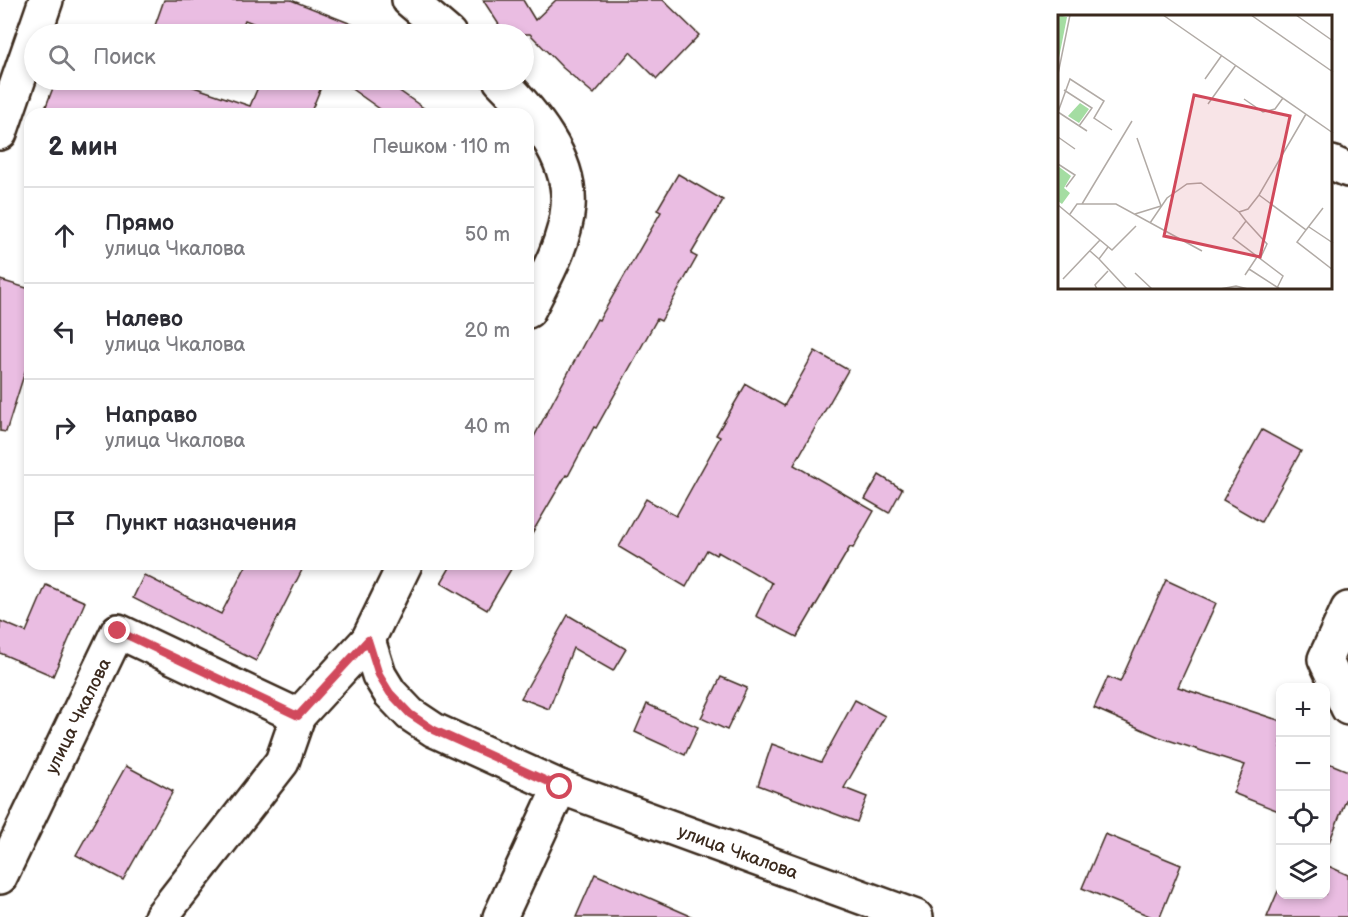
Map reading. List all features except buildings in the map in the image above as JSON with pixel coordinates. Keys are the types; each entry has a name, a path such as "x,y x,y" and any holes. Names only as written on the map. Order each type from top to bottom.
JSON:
{"street":[{"path":"38,24 46,0"},
{"path":"409,0 437,24"},
{"path":"0,133 24,64"},
{"path":"510,90 528,108"},
{"path":"534,117 553,144 566,182 568,206 563,231 551,264 534,299"},
{"path":"1333,163 1348,170"},
{"path":"161,917 282,762 298,716 368,640 402,570"},
{"path":"1348,609 1325,659 1348,708"},
{"name":"улица Чкалова","path":"0,878 118,631 298,716"},
{"name":"улица Чкалова","path":"368,640 379,675 390,693 410,714 434,730 560,787 916,917"},
{"path":"500,917 560,787"}],"route":[{"path":"118,631 298,716 368,640 379,675 390,693 410,714 434,730 560,787"}]}
